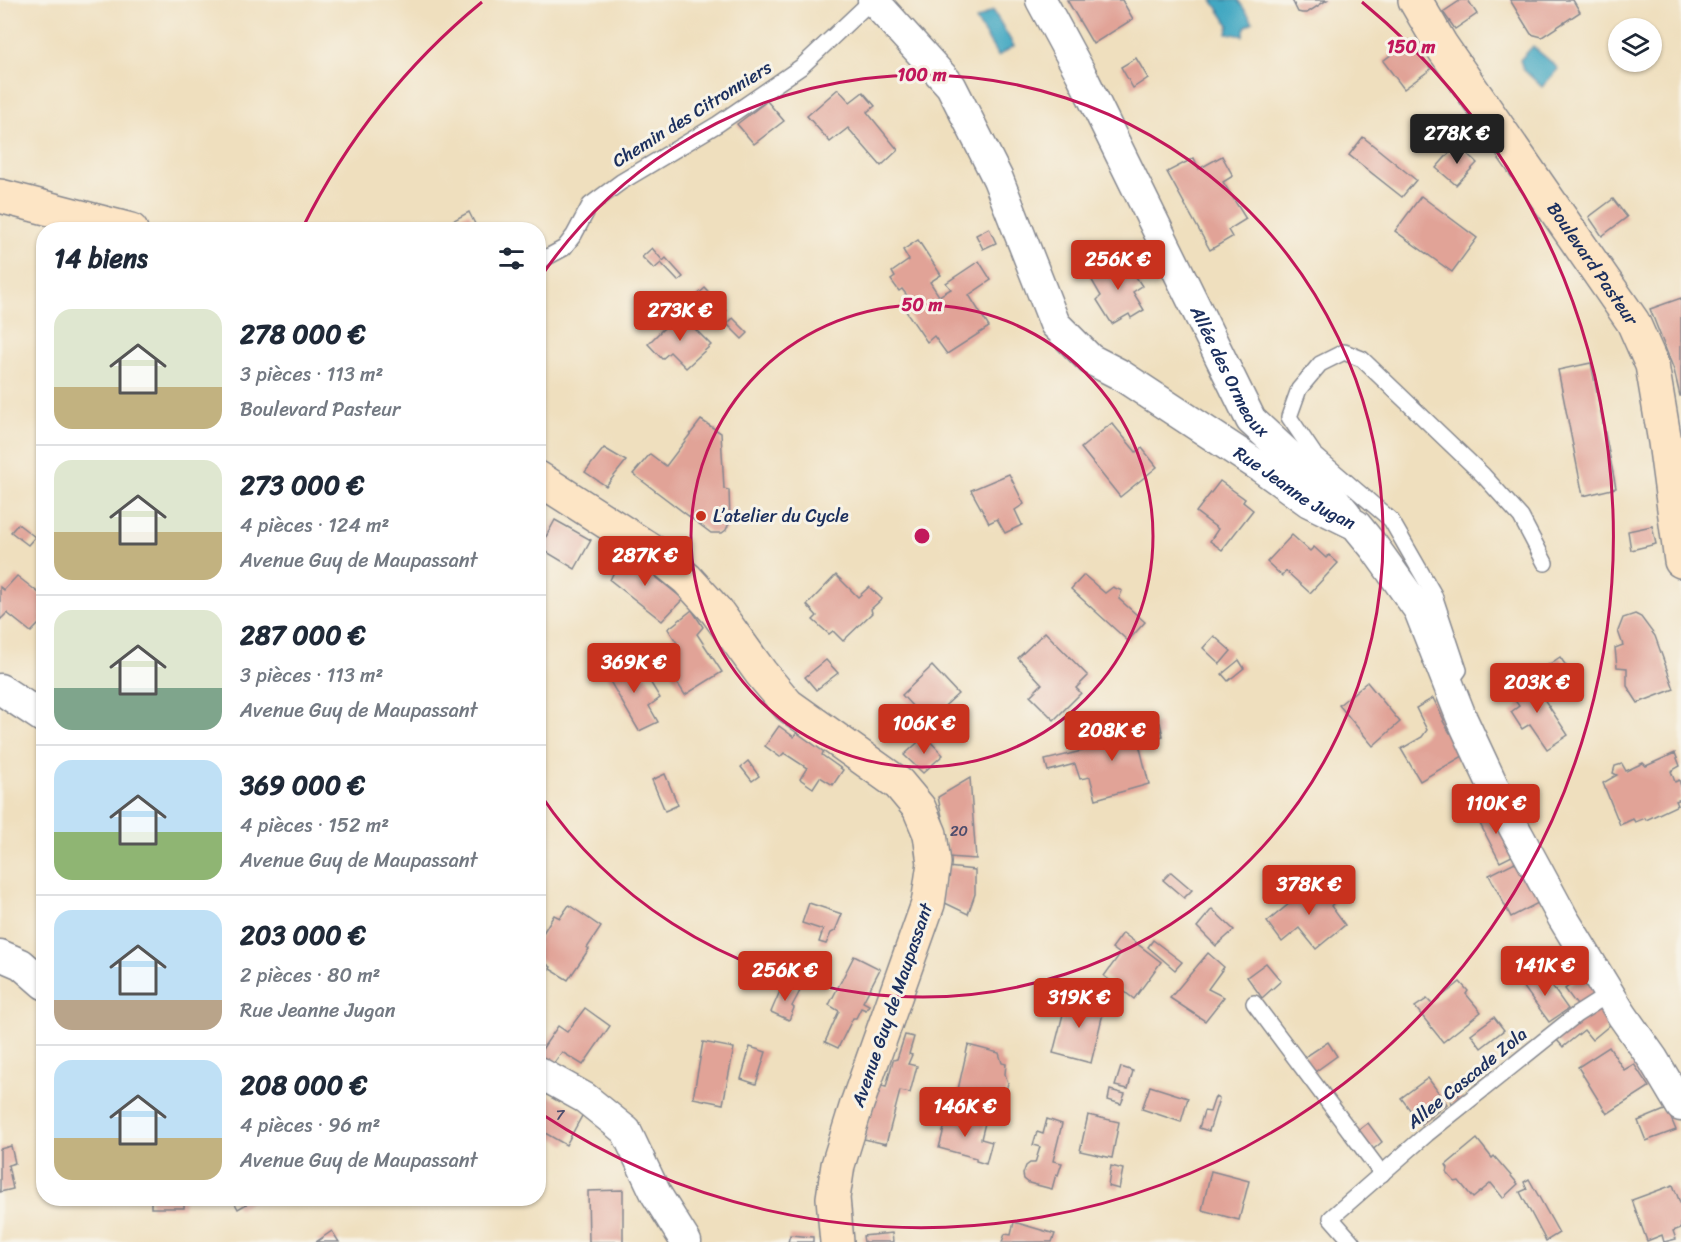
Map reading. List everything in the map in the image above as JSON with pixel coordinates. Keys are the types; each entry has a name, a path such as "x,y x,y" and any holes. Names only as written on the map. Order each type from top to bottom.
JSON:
{"main road":[{"name":"Boulevard Pasteur","path":"1415,0 1442,45 1633,322 1652,365 1681,561"},
{"path":"0,196 100,222"},
{"name":"Avenue Guy de Maupassant","path":"546,483 655,553 687,579 717,612 761,673 788,705 898,784 920,808 930,834 934,863 928,904 857,1104 838,1165 833,1198 837,1242"}],"street":[{"name":"Rue Jeanne Jugan","path":"873,0 951,86 998,179 1055,324 1090,359 1138,386 1309,502 1356,525 1374,547 1419,610 1462,720 1504,809 1563,918 1681,1106"},
{"name":"Allée des Ormeaux","path":"1041,0 1081,74 1251,420 1324,488 1356,525"},
{"path":"0,689 36,713"},
{"path":"0,956 21,964 36,977"},
{"path":"546,1076 585,1098 626,1131 656,1194 686,1242"}],"lane":[{"name":"Chemin des Citronniers","path":"546,258 564,248 574,235 590,205 621,182 718,124 801,66 873,0"},
{"path":"1449,684 1459,670 1434,595 1391,520 1314,454 1289,417 1299,389 1320,364 1344,352 1362,359 1483,474 1521,517 1545,563"},
{"name":"Allee Cascade Zola","path":"1352,1242 1331,1218 1427,1134 1576,1015 1609,994"},
{"path":"1254,1003 1382,1174"}],"water":[{"path":"1212,0 1238,0 1253,22 1245,27 1243,36 1227,33 1229,25"},
{"path":"993,10 1014,46 998,56 976,20"},
{"path":"1533,46 1558,69 1542,87 1523,69 1520,60"}],"building":[{"path":"1067,0 1122,0 1133,19 1093,44"},
{"path":"1292,0 1327,0 1307,13 1302,13 1298,12"},
{"path":"1461,0 1468,0 1477,14 1455,29 1443,12"},
{"path":"1510,0 1573,0 1580,12 1542,37 1531,34"},
{"path":"1410,40 1431,69 1404,89 1383,61"},
{"path":"1136,58 1148,78 1133,88 1121,67"},
{"path":"838,89 850,102 863,92 875,106 867,112 898,150 881,166 848,128 830,142 807,116"},
{"path":"767,101 784,121 754,144 737,124"},
{"path":"1363,137 1416,180 1402,197 1349,155"},
{"path":"1457,144 1477,163 1456,185 1436,168"},
{"path":"1222,156 1233,176 1223,182 1246,219 1228,230 1232,237 1210,250 1167,172 1194,158 1199,169"},
{"path":"1421,196 1477,238 1452,272 1395,231"},
{"path":"1613,199 1627,217 1602,236 1589,217"},
{"path":"469,212 474,222 450,222"},
{"path":"989,228 996,243 983,249 976,235"},
{"path":"918,240 941,275 930,282 939,296 951,289 946,283 979,261 991,280 969,295 989,327 947,354 934,336 927,342 901,304 909,298 902,289 899,291 891,280 895,277 892,272 909,260 903,250"},
{"path":"652,248 663,261 666,258 683,277 678,281 661,263 654,269 642,257"},
{"path":"1123,257 1142,286 1133,292 1144,310 1131,318 1129,314 1112,324 1097,300 1101,296 1090,277"},
{"path":"705,288 726,311 713,323 691,301"},
{"path":"1681,298 1680,396 1674,370 1650,309"},
{"path":"679,313 711,345 686,368 670,352 662,359 648,344"},
{"path":"733,318 748,333 742,339 727,324"},
{"path":"1591,363 1616,488 1583,496 1558,370"},
{"path":"701,420 721,433 724,489 729,490 730,521 722,533 711,533 633,474 650,454 666,466"},
{"path":"1112,423 1136,452 1142,448 1157,467 1120,497 1081,448"},
{"path":"604,448 626,461 606,486 585,472"},
{"path":"1009,474 1024,504 1015,510 1022,525 1005,533 997,519 989,523 971,490"},
{"path":"1220,481 1245,499 1243,502 1253,510 1222,550 1210,541 1218,529 1196,512"},
{"path":"555,520 591,540 575,569 546,552 546,537"},
{"path":"18,524 35,537 28,545 11,532"},
{"path":"1652,526 1656,544 1631,550 1628,531"},
{"path":"1292,535 1310,551 1314,547 1326,558 1329,555 1338,563 1310,593 1286,571 1282,576 1267,562"},
{"path":"624,551 683,599 662,621 610,580"},
{"path":"836,575 858,597 869,587 882,599 871,609 872,613 843,641 833,631 829,634 813,620 817,616 807,605"},
{"path":"1084,575 1105,593 1113,587 1122,591 1119,599 1145,622 1128,641 1071,589"},
{"path":"17,576 36,591 36,627 31,632 7,613 0,620 0,587 4,590"},
{"path":"692,610 703,627 697,634 722,672 685,695 659,654 677,643 668,629"},
{"path":"1635,614 1641,617 1655,636 1674,689 1638,703 1627,686 1627,668 1617,667 1615,648 1623,645 1618,631 1623,618"},
{"path":"1045,632 1088,676 1076,688 1081,693 1054,720 1030,696 1042,684 1018,658"},
{"path":"1214,636 1231,651 1220,664 1203,648"},
{"path":"1560,657 1580,686 1568,694 1547,666"},
{"path":"623,659 632,676 643,670 660,698 649,706 658,722 639,731 604,671"},
{"path":"826,660 838,673 816,690 805,677"},
{"path":"1239,660 1244,668 1228,681 1222,674"},
{"path":"932,666 958,694 927,722 902,695"},
{"path":"1530,678 1568,735 1547,749 1530,724 1522,729 1511,712 1519,706 1509,692"},
{"path":"1367,682 1400,722 1373,746 1339,705"},
{"path":"1433,698 1463,756 1420,781 1401,749 1422,737 1427,730 1416,708"},
{"path":"1160,723 1163,736 1139,744 1149,784 1096,799 1090,777 1080,779 1075,764 1048,771 1045,760 1082,751 1081,746 1105,741"},
{"path":"779,726 794,737 797,732 824,750 822,755 843,770 833,785 820,777 813,788 800,779 807,768 784,753 780,757 765,746"},
{"path":"925,736 943,755 923,773 904,755"},
{"path":"1675,753 1680,766 1671,771 1675,782 1679,780 1681,786 1681,799 1676,801 1678,805 1646,820 1645,818 1635,822 1633,819 1620,825 1603,783 1617,775 1613,773 1615,766 1622,764 1626,771 1643,763 1646,766"},
{"path":"748,761 759,776 752,781 741,767"},
{"path":"665,774 678,805 665,811 652,780"},
{"path":"970,778 976,859 948,857 938,797"},
{"path":"1491,808 1516,854 1500,862 1476,816"},
{"path":"1519,860 1542,901 1511,917 1489,875"},
{"path":"947,867 975,870 975,894 968,914 941,901"},
{"path":"1171,872 1192,890 1184,898 1163,880"},
{"path":"1322,877 1335,901 1331,906 1345,925 1316,949 1299,928 1282,942 1267,922"},
{"path":"809,903 842,914 835,931 831,933 826,944 819,942 823,930 802,923"},
{"path":"569,905 601,927 568,980 550,969 551,967 546,964 546,928 554,915 560,918"},
{"path":"1212,909 1234,930 1216,946 1197,927"},
{"path":"1123,933 1161,962 1134,999 1104,976 1120,954 1112,948"},
{"path":"1153,940 1182,962 1175,970 1148,947"},
{"path":"1208,953 1224,967 1208,989 1224,997 1205,1021 1170,998"},
{"path":"854,956 880,969 863,1002 869,1005 866,1010 861,1008 856,1018 853,1018 838,1048 825,1042 839,1011 829,1005"},
{"path":"1266,963 1281,981 1262,998 1247,977"},
{"path":"1542,972 1568,1009 1549,1022 1523,986"},
{"path":"1584,974 1597,994 1579,1008 1565,989"},
{"path":"1460,982 1468,991 1466,994 1481,1012 1443,1042 1415,1007 1427,999 1432,1004"},
{"path":"783,984 800,991 792,1006 794,1008 789,1020 771,1012"},
{"path":"1068,995 1105,1005 1091,1063 1053,1053"},
{"path":"1599,1005 1616,1020 1592,1040 1584,1030 1563,1047 1557,1040"},
{"path":"585,1008 610,1026 583,1065 562,1052 551,1067 546,1064 546,1043 558,1026 567,1032"},
{"path":"1494,1017 1504,1030 1481,1048 1471,1034"},
{"path":"905,1035 914,1037 909,1054 912,1055 908,1064 917,1066 910,1093 900,1091 886,1144 864,1139 878,1085 886,1087 893,1060 897,1059"},
{"path":"703,1042 734,1048 723,1104 693,1098"},
{"path":"1328,1042 1337,1056 1312,1074 1302,1059"},
{"path":"968,1045 999,1053 1002,1063 1006,1064 1005,1074 1008,1083 1004,1098 992,1095 990,1102 957,1094"},
{"path":"750,1047 766,1052 756,1084 741,1079"},
{"path":"1609,1047 1624,1070 1634,1064 1649,1087 1607,1114 1578,1067"},
{"path":"1121,1067 1133,1071 1128,1089 1115,1086"},
{"path":"1428,1078 1447,1104 1421,1124 1401,1098"},
{"path":"1450,1084 1462,1100 1454,1106 1443,1090"},
{"path":"1150,1086 1188,1098 1181,1122 1142,1109"},
{"path":"1110,1090 1125,1094 1121,1104 1108,1100"},
{"path":"546,1094 583,1114 566,1145 546,1134"},
{"path":"1215,1097 1219,1099 1209,1131 1199,1128 1204,1111 1210,1112"},
{"path":"1667,1109 1676,1130 1646,1141 1638,1121"},
{"path":"948,1113 985,1123 981,1139 992,1142 986,1164 976,1161 976,1158 939,1148"},
{"path":"1088,1115 1119,1122 1112,1158 1080,1151"},
{"path":"1047,1119 1062,1124 1053,1161 1062,1163 1052,1189 1029,1183 1024,1179 1023,1174 1026,1166 1035,1163 1040,1147 1033,1145 1037,1132 1043,1134"},
{"path":"1368,1123 1382,1142 1370,1152 1355,1133"},
{"path":"1477,1139 1518,1184 1503,1198 1491,1183 1473,1198 1459,1181 1455,1182 1447,1173 1446,1165"},
{"path":"11,1146 15,1163 8,1165 13,1189 0,1192 0,1149"},
{"path":"1111,1166 1123,1169 1119,1189 1108,1186"},
{"path":"1211,1171 1249,1181 1239,1220 1202,1210"},
{"path":"1529,1179 1559,1233 1546,1241 1520,1192 1527,1189 1524,1182"},
{"path":"1673,1185 1681,1205 1681,1228 1673,1231 1676,1239 1664,1242 1662,1235 1647,1241 1632,1200"},
{"path":"623,1190 623,1242 589,1242 588,1191"},
{"path":"151,1206 184,1206 184,1208 151,1208"},
{"path":"1014,1222 1055,1234 1052,1242 1002,1242 1005,1234 1011,1235"},
{"path":"332,1231 339,1242 316,1242"},
{"path":"892,1233 893,1242 864,1242 863,1236"},
{"path":"790,1235 813,1237 813,1242 788,1242"}],"place":[{"name":"L’atelier du Cycle","path":"701,516"}]}
